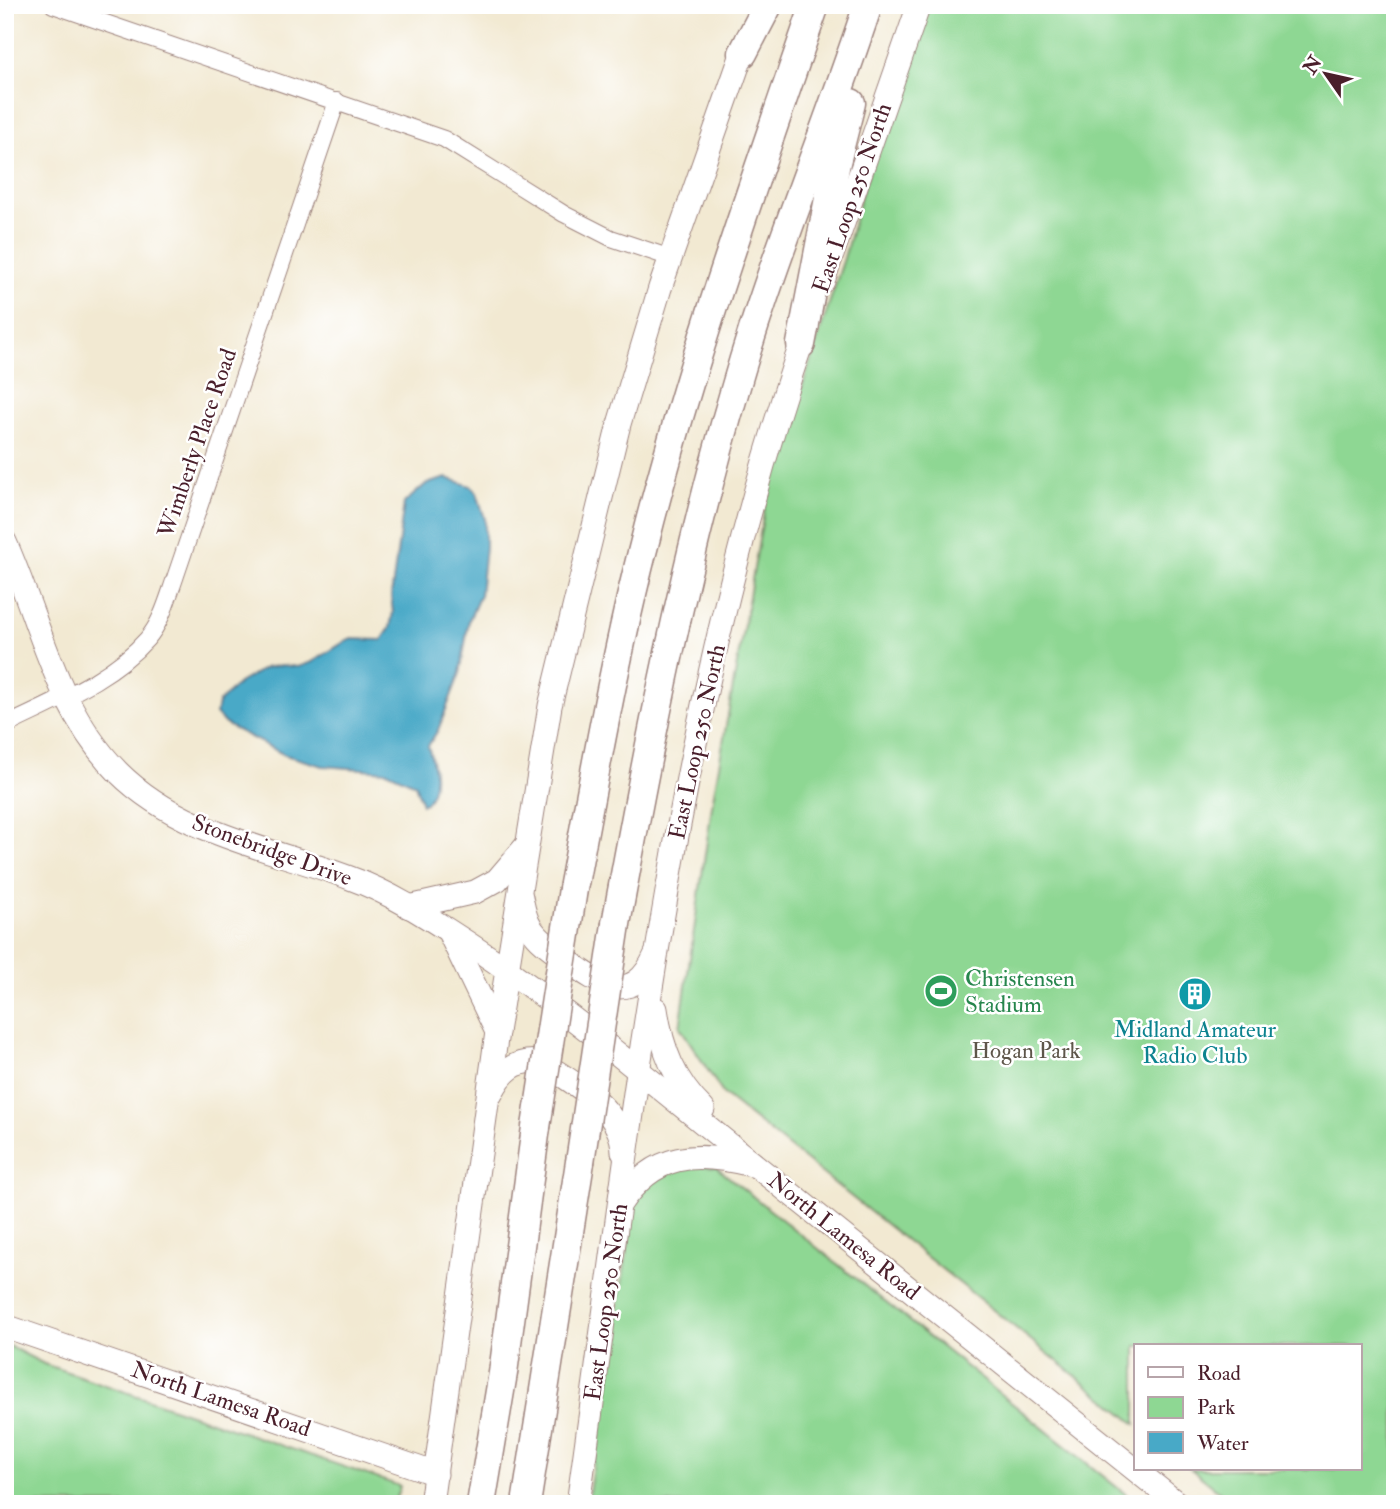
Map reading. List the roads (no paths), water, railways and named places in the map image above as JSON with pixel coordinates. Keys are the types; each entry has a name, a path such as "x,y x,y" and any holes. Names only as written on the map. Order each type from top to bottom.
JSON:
{"highway":[{"path":"743,53 768,5"},
{"path":"481,1504 503,1373 536,1127 573,889 615,671 644,542 682,404 815,5"},
{"path":"526,1504 616,924 666,659 712,469 736,383 868,5"},
{"path":"801,344 836,162 850,107 884,5"}],"main road":[{"path":"431,1504 497,1032 550,706 619,424 671,258 759,5"},
{"name":"East Loop 250 North","path":"578,1504 619,1207 663,921 682,806 708,682 756,491 801,344 919,5"},
{"name":"Stonebridge Drive","path":"5,542 78,723 111,765 143,794 167,810 251,846 353,879 410,906 507,970"},
{"path":"410,906 475,892 497,880 527,845"},
{"path":"522,873 521,893 529,926 550,947 598,983 619,988 641,979 656,954 663,921"},
{"path":"449,932 497,1032"},
{"name":"North Lamesa Road","path":"507,970 640,1072 1134,1469"},
{"path":"655,974 660,1034 667,1060 697,1103 758,1167"},
{"path":"489,1098 499,1078 517,1063 541,1062 609,1113 619,1129 623,1144 619,1207"},
{"path":"619,1207 641,1178 680,1158 705,1156 758,1167"},
{"name":"North Lamesa Road","path":"5,1326 436,1474"},
{"name":"North Lamesa Road","path":"1136,1470 1178,1504"}],"street":[{"path":"53,5 444,139 564,214 611,238 671,258"},
{"name":"Wimberly Place Road","path":"5,726 94,681 147,639 164,608 337,101"}],"water":[{"path":"447,478 471,486 477,493 485,519 485,547 480,595 469,620 460,673 438,730 428,746 434,783 426,803 422,804 415,784 387,771 323,766 285,755 225,724 216,714 218,703 239,683 265,668 281,665 298,667 312,662 349,639 382,640 390,628 393,612 391,597 404,503 426,484"}],"place":[{"name":"Christensen Stadium","path":"941,991"},
{"name":"Midland Amateur Radio Club","path":"1195,994"}],"park label":[{"name":"Hogan Park","path":"1026,1050"}]}
